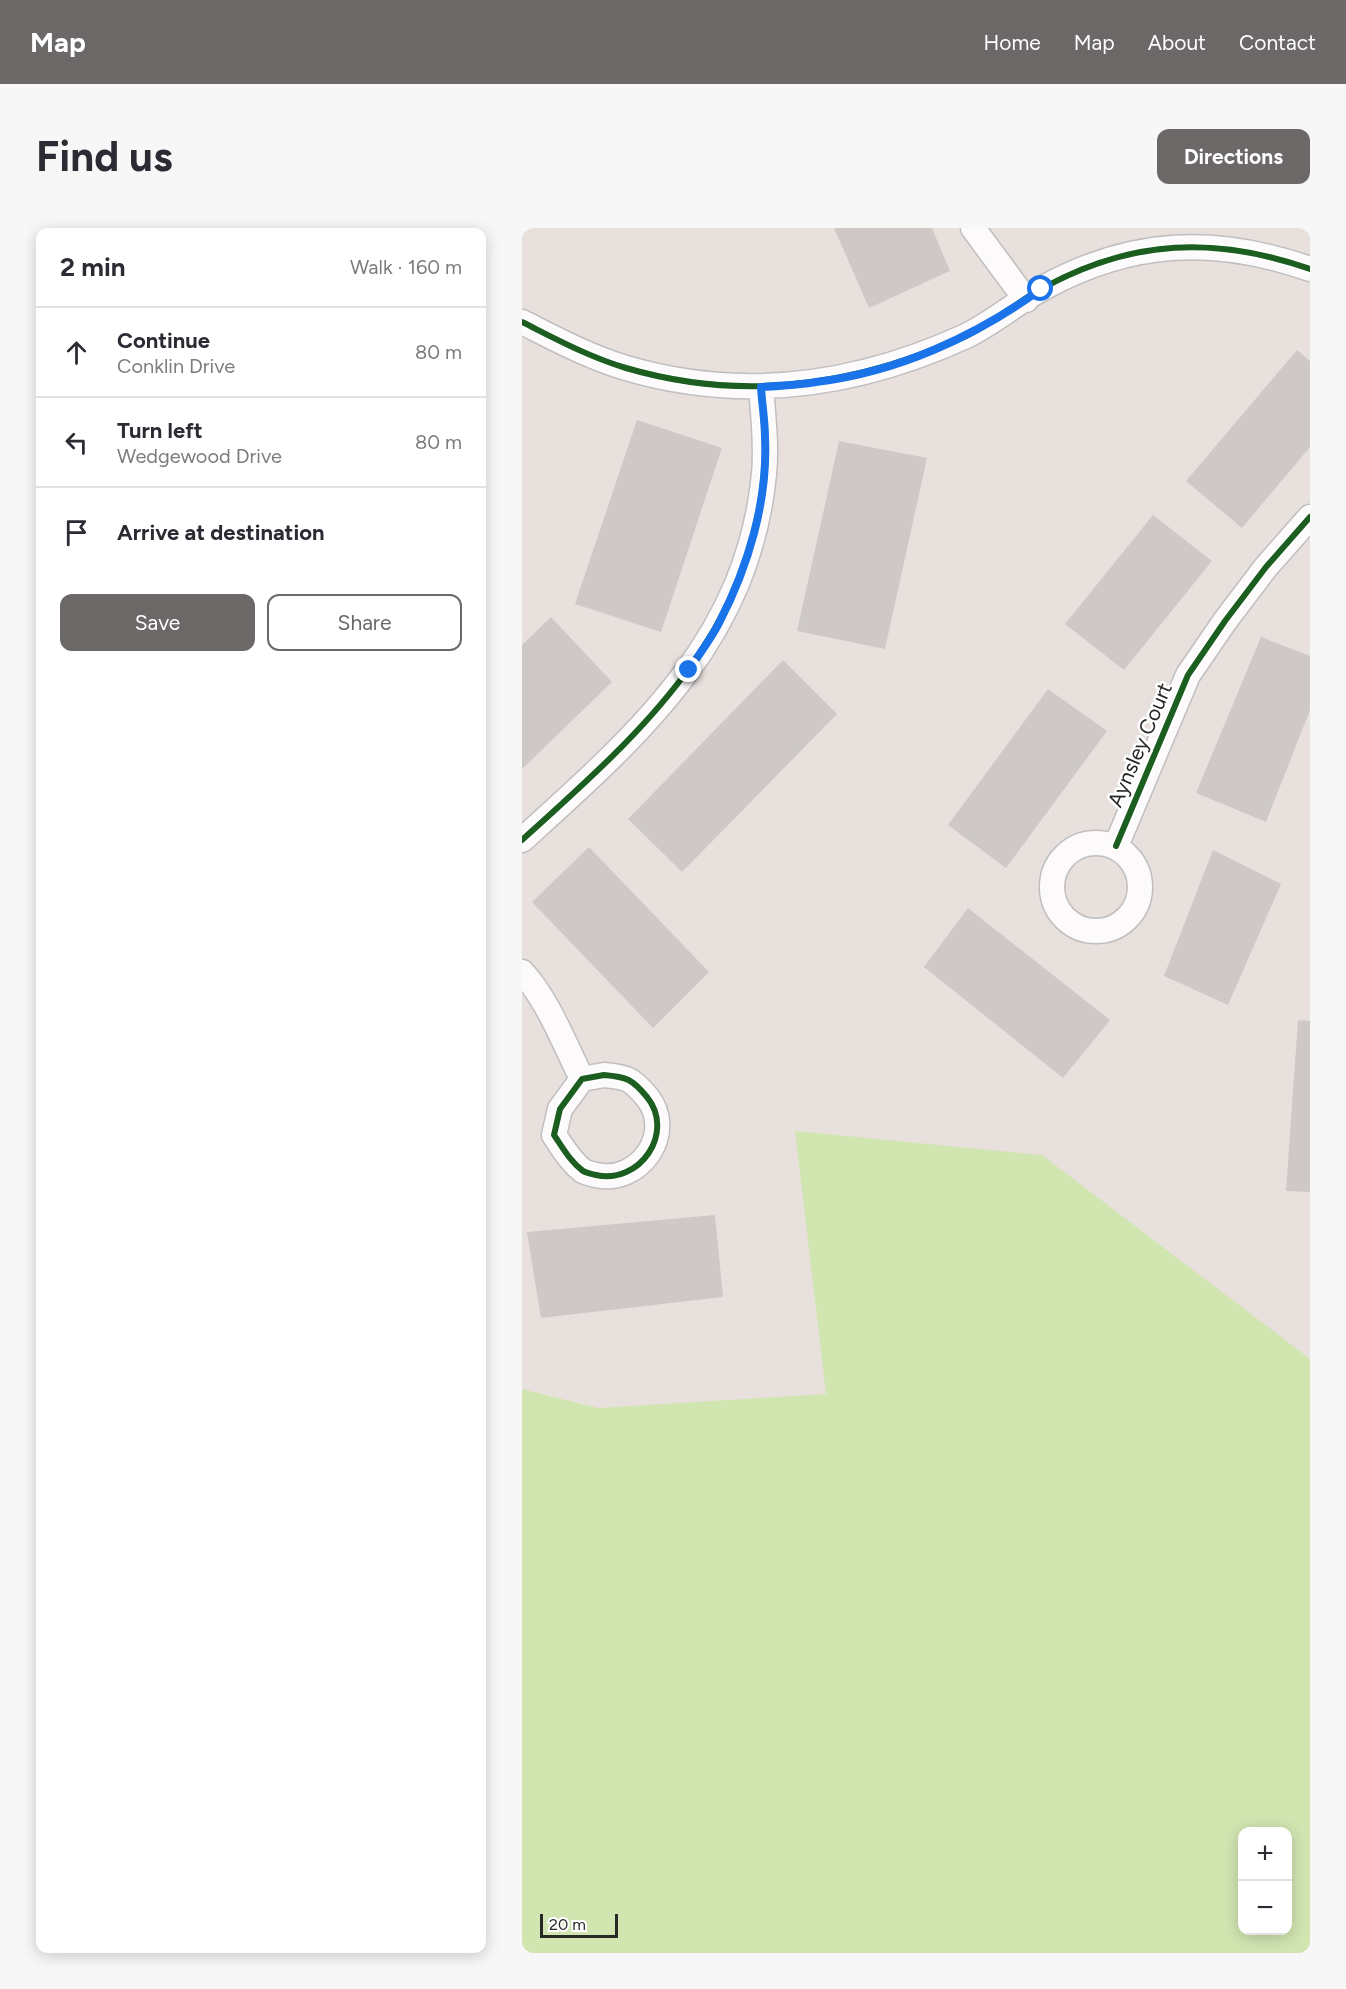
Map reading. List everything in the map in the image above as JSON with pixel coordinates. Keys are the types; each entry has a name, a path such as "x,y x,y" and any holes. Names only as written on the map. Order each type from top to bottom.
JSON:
{"street":[{"path":"973,228 1026,300"},
{"path":"522,322 575,349 625,368 676,380 729,387 761,387 817,382 869,371 920,356 969,335 1041,289 1072,273 1105,260 1140,252 1192,246 1227,248 1280,258 1310,269"},
{"path":"522,840 644,724 689,670 718,625 741,577 756,526 764,474 765,438 761,387"},
{"name":"Aynsley Court","path":"1116,846 1188,675 1266,567 1310,517"},
{"path":"522,972 530,981 551,1017 582,1079"},
{"path":"604,1075 626,1077 641,1090 655,1108 658,1131 650,1152 631,1170 606,1177 585,1172 568,1158 554,1135 560,1109 582,1079 604,1075"}],"green space":[{"path":"795,1131 1042,1155 1310,1359 1310,1953 522,1953 522,1389 598,1408 826,1394"}],"building":[{"path":"834,228 932,228 950,271 869,308"},
{"path":"1297,350 1310,361 1310,447 1242,528 1186,481"},
{"path":"637,420 722,448 661,632 575,604"},
{"path":"839,441 927,458 885,649 797,631"},
{"path":"1153,515 1212,561 1124,670 1065,624"},
{"path":"551,617 612,682 522,769 522,645"},
{"path":"1261,637 1310,656 1310,710 1266,822 1196,793"},
{"path":"783,660 837,714 682,872 628,819"},
{"path":"1048,689 1107,731 1006,868 948,825"},
{"path":"589,847 709,972 653,1028 532,902"},
{"path":"1213,850 1281,884 1228,1005 1164,976"},
{"path":"968,908 1110,1020 1063,1078 924,967"},
{"path":"1298,1020 1310,1021 1310,1192 1286,1191"},
{"path":"715,1215 723,1297 541,1318 527,1232"}],"cycle path":[{"path":"522,322 599,359 669,378 713,384 756,386 799,384 883,367 925,353 976,331 1043,288 1076,272 1109,260 1142,252 1175,248 1241,251 1275,258 1310,269"},
{"path":"522,840 606,762 645,722 680,680 711,635 736,586 754,533 765,463 761,387"},
{"path":"1116,846 1188,675 1266,567 1310,517"},
{"path":"604,1075 624,1078 637,1086 655,1111 657,1126 655,1140 639,1164 626,1172 612,1176 583,1171 570,1159 554,1135 560,1109 582,1079 604,1075"}],"route":[{"path":"689,670 718,625 741,577 756,526 764,474 765,438 761,387 817,382 869,371 920,356 969,335 1041,289"}]}
